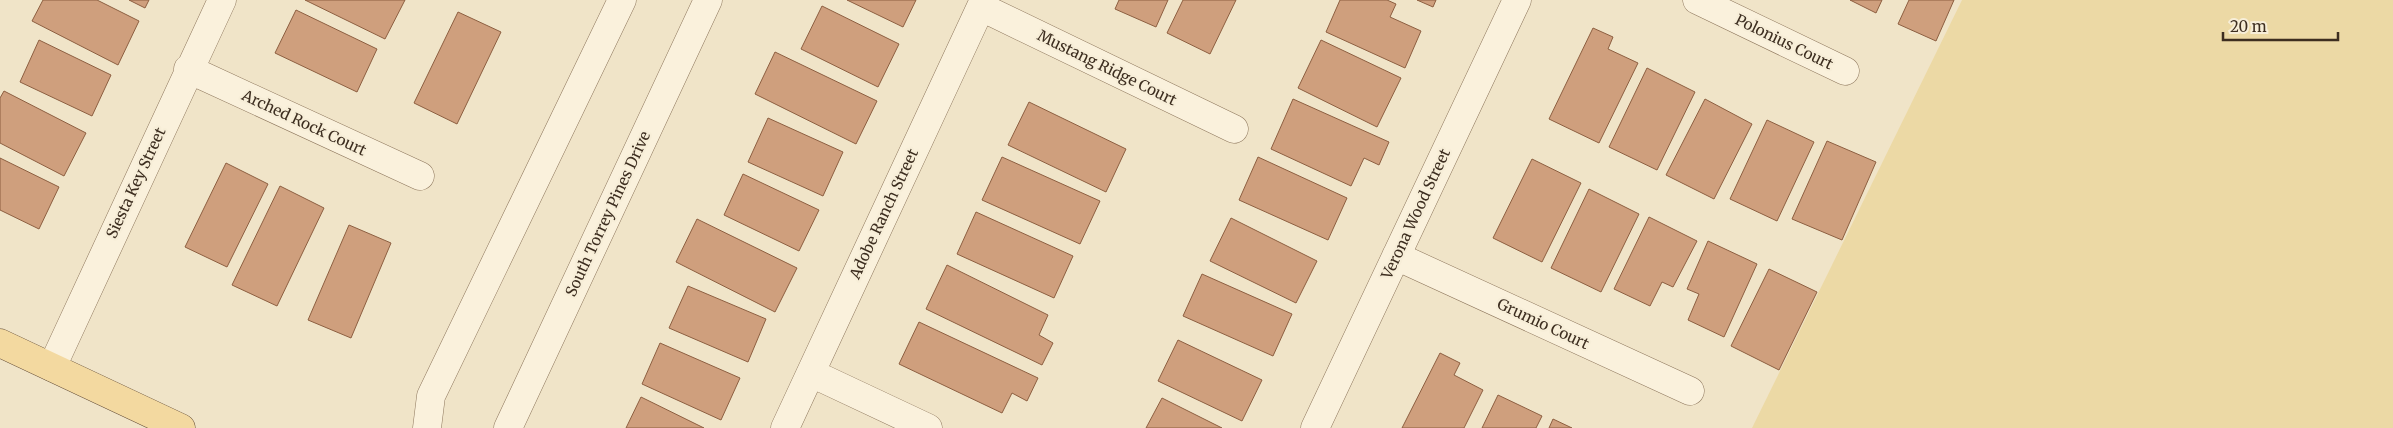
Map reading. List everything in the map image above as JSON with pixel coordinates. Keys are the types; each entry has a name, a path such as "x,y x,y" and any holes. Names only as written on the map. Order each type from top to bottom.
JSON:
{"main road":[{"path":"0,343 181,428"}],"street":[{"name":"Siesta Key Street","path":"52,367 188,69 222,0"},
{"path":"427,428 431,396 622,0"},
{"name":"South Torrey Pines Drive","path":"508,428 708,0"},
{"name":"Verona Wood Street","path":"1315,428 1517,0"},
{"name":"Polonius Court","path":"1697,0 1844,72"},
{"name":"Mustang Ridge Court","path":"982,3 1234,129"},
{"name":"Adobe Ranch Street","path":"785,428 982,3"},
{"name":"Arched Rock Court","path":"188,69 420,176"},
{"name":"Grumio Court","path":"1396,256 1690,391"},
{"path":"811,372 928,428"}],"sand":[{"path":"1962,0 2393,0 2393,428 1752,428"}],"building":[{"path":"43,0 97,0 139,21 118,65 32,21"},
{"path":"129,0 149,0 145,8"},
{"path":"305,0 405,0 385,39"},
{"path":"847,0 916,0 903,27"},
{"path":"1119,0 1168,0 1156,27 1115,9"},
{"path":"1183,0 1236,0 1210,54 1167,33"},
{"path":"1340,0 1387,0 1396,4 1390,17 1421,31 1405,68 1326,32"},
{"path":"1417,0 1436,0 1433,7"},
{"path":"1850,0 1882,0 1876,13"},
{"path":"1909,0 1954,0 1936,41 1898,24"},
{"path":"822,6 899,44 878,87 801,49"},
{"path":"296,10 377,49 357,92 275,53"},
{"path":"458,12 501,32 457,124 414,103"},
{"path":"1593,28 1613,37 1608,49 1638,63 1599,143 1549,119"},
{"path":"39,40 111,75 92,116 20,82"},
{"path":"1321,40 1401,78 1377,127 1298,88"},
{"path":"775,52 877,101 856,144 755,94"},
{"path":"1647,68 1695,92 1657,170 1609,147"},
{"path":"4,91 86,133 64,176 0,143 0,98"},
{"path":"1293,99 1389,142 1379,165 1364,158 1351,186 1271,149"},
{"path":"1705,99 1752,124 1714,199 1666,175"},
{"path":"1029,102 1126,149 1106,192 1008,145"},
{"path":"768,118 843,152 823,196 748,162"},
{"path":"1767,120 1814,142 1777,221 1730,199"},
{"path":"1827,141 1876,162 1842,240 1792,219"},
{"path":"1002,157 1100,201 1080,244 982,200"},
{"path":"1258,157 1347,198 1328,240 1239,200"},
{"path":"0,158 59,187 39,229 0,210"},
{"path":"1532,159 1581,183 1542,262 1493,238"},
{"path":"226,163 268,184 227,267 185,247"},
{"path":"743,174 819,210 799,251 724,215"},
{"path":"280,186 324,208 277,306 232,285"},
{"path":"1589,189 1639,214 1601,292 1551,268"},
{"path":"976,212 1073,256 1054,298 957,254"},
{"path":"1649,217 1697,241 1673,287 1662,282 1650,306 1614,289"},
{"path":"1231,218 1317,261 1296,303 1210,261"},
{"path":"697,219 797,268 775,312 676,262"},
{"path":"349,225 391,243 351,338 308,320"},
{"path":"1708,241 1757,264 1724,337 1688,320 1699,294 1687,289"},
{"path":"947,265 1048,315 1039,335 1053,343 1042,365 926,309"},
{"path":"1769,269 1817,292 1779,370 1731,346"},
{"path":"1202,274 1292,314 1273,356 1183,316"},
{"path":"688,286 766,319 748,362 669,328"},
{"path":"919,322 1038,378 1027,401 1012,393 1002,413 899,364"},
{"path":"1178,340 1262,380 1242,421 1158,381"},
{"path":"660,343 740,378 721,420 642,384"},
{"path":"1440,353 1460,363 1454,375 1483,390 1464,428 1402,428"},
{"path":"1498,395 1542,416 1536,428 1482,428"},
{"path":"641,397 704,428 626,428"},
{"path":"1162,398 1222,428 1146,428"},
{"path":"1553,419 1572,428 1549,428"}]}
